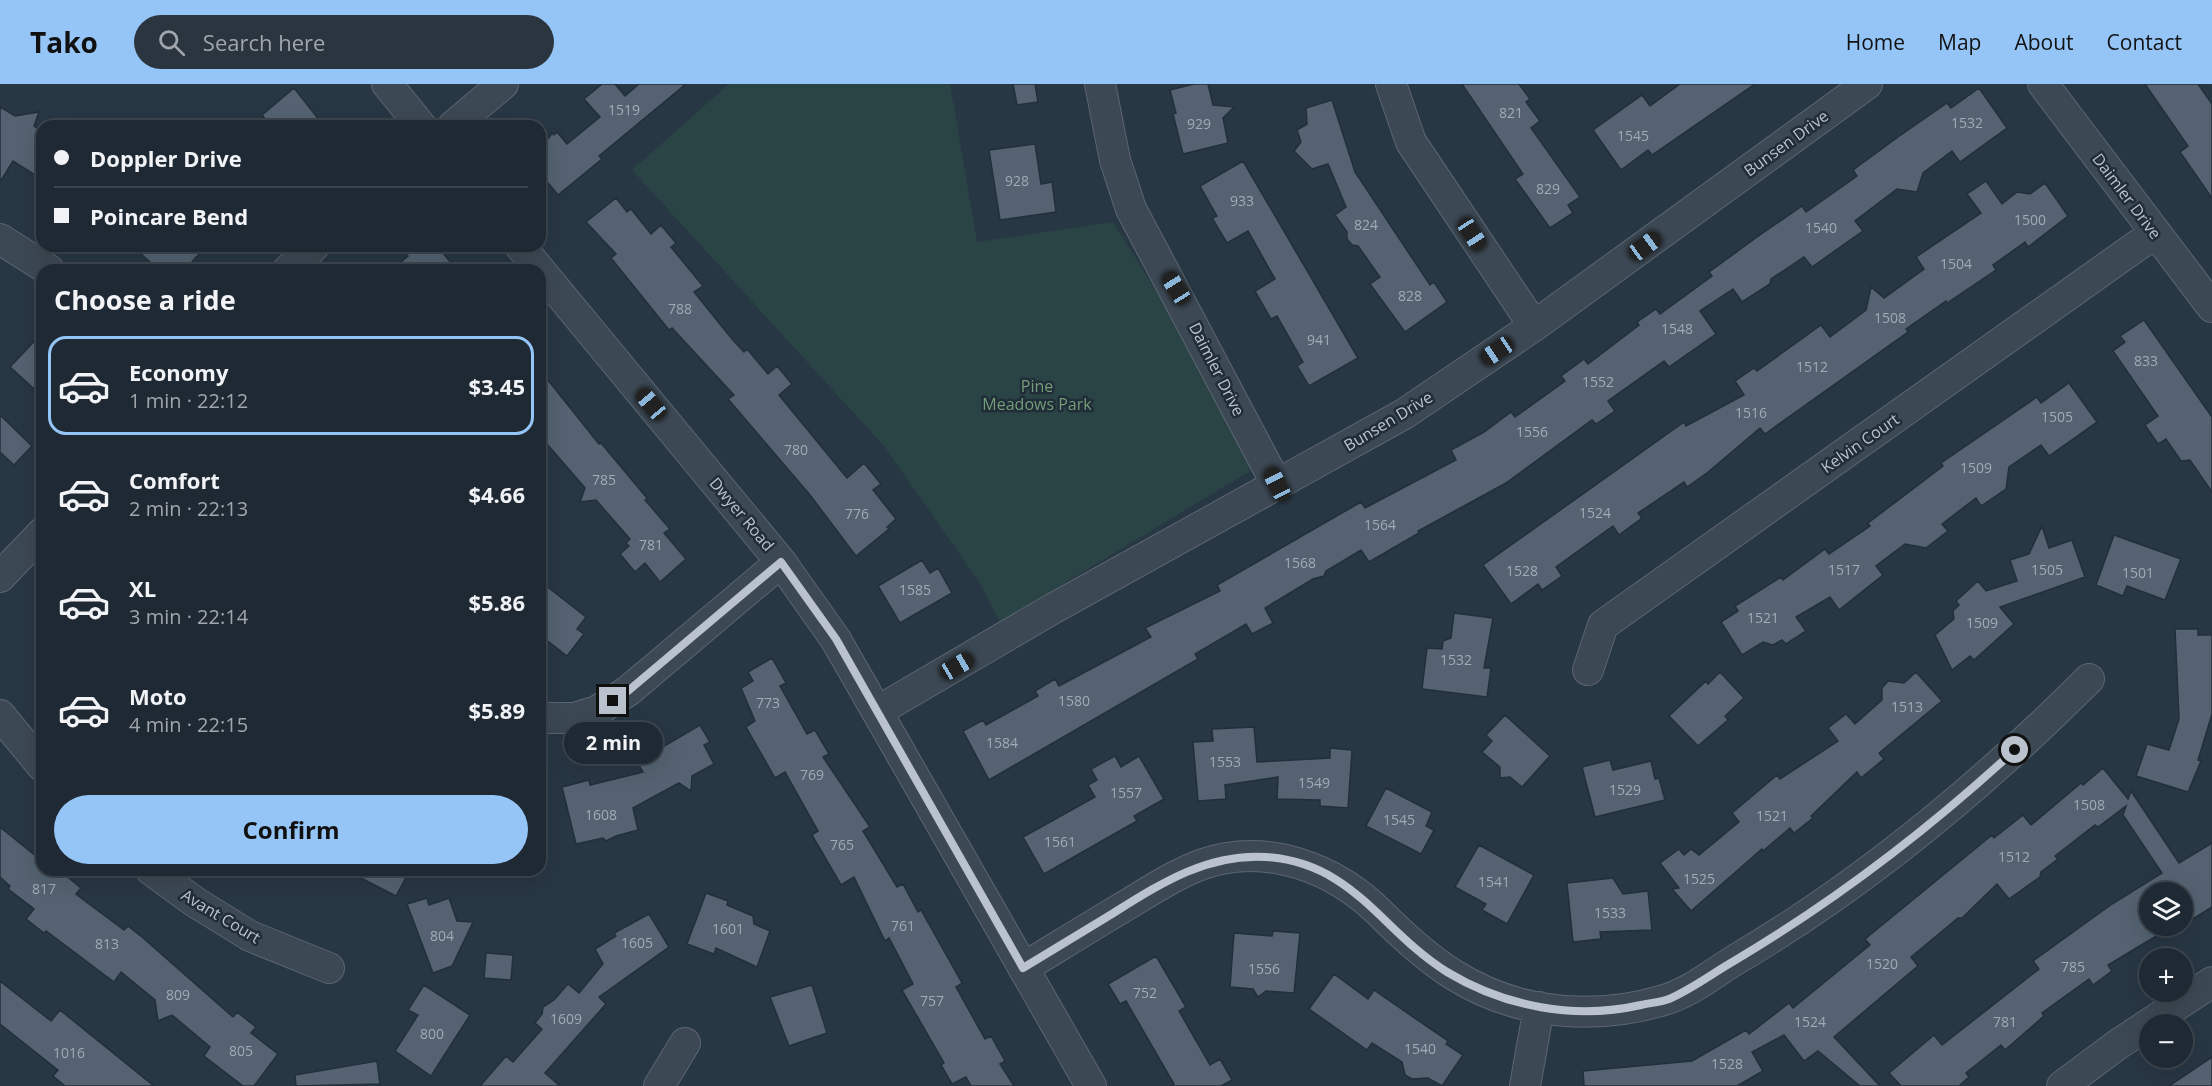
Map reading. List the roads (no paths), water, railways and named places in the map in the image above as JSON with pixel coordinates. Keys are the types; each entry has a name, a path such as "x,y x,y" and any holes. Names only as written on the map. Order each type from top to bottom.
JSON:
{"street":[{"path":"387,84 417,120"},
{"path":"460,120 503,84"},
{"name":"Daimler Drive","path":"1100,84 1115,160 1131,208 1277,484"},
{"path":"1391,84 1411,142 1534,326"},
{"name":"Bunsen Drive","path":"878,711 1054,608 1404,414 1534,326 1867,84"},
{"name":"Daimler Drive","path":"2043,84 2212,307"},
{"name":"Kelvin Court","path":"1588,670 1603,625 2156,233"},
{"path":"0,239 40,264"},
{"path":"294,264 308,252"},
{"name":"Dwyer Road","path":"525,252 535,264"},
{"name":"Dwyer Road","path":"546,277 781,562 836,639 1091,1086"},
{"path":"0,578 36,539"},
{"path":"546,718 574,718 597,711 628,691 781,562"},
{"path":"1023,968 1171,878 1205,863 1236,858 1268,857 1299,863 1328,874 1355,891 1410,945 1435,964 1462,981 1498,996 1539,1007 1583,1012 1602,1011 1668,999 1756,948 1824,903 1926,827 1970,791 2089,679"},
{"path":"0,714 36,759"},
{"name":"Avant Court","path":"159,876 195,902 250,936 329,968"},
{"path":"2062,1086 2117,1045 2212,982"},
{"path":"1525,1086 1539,1007"},
{"path":"659,1086 685,1043"}],"park label":[{"name":"Pine Meadows Park","path":"1037,395"}]}
